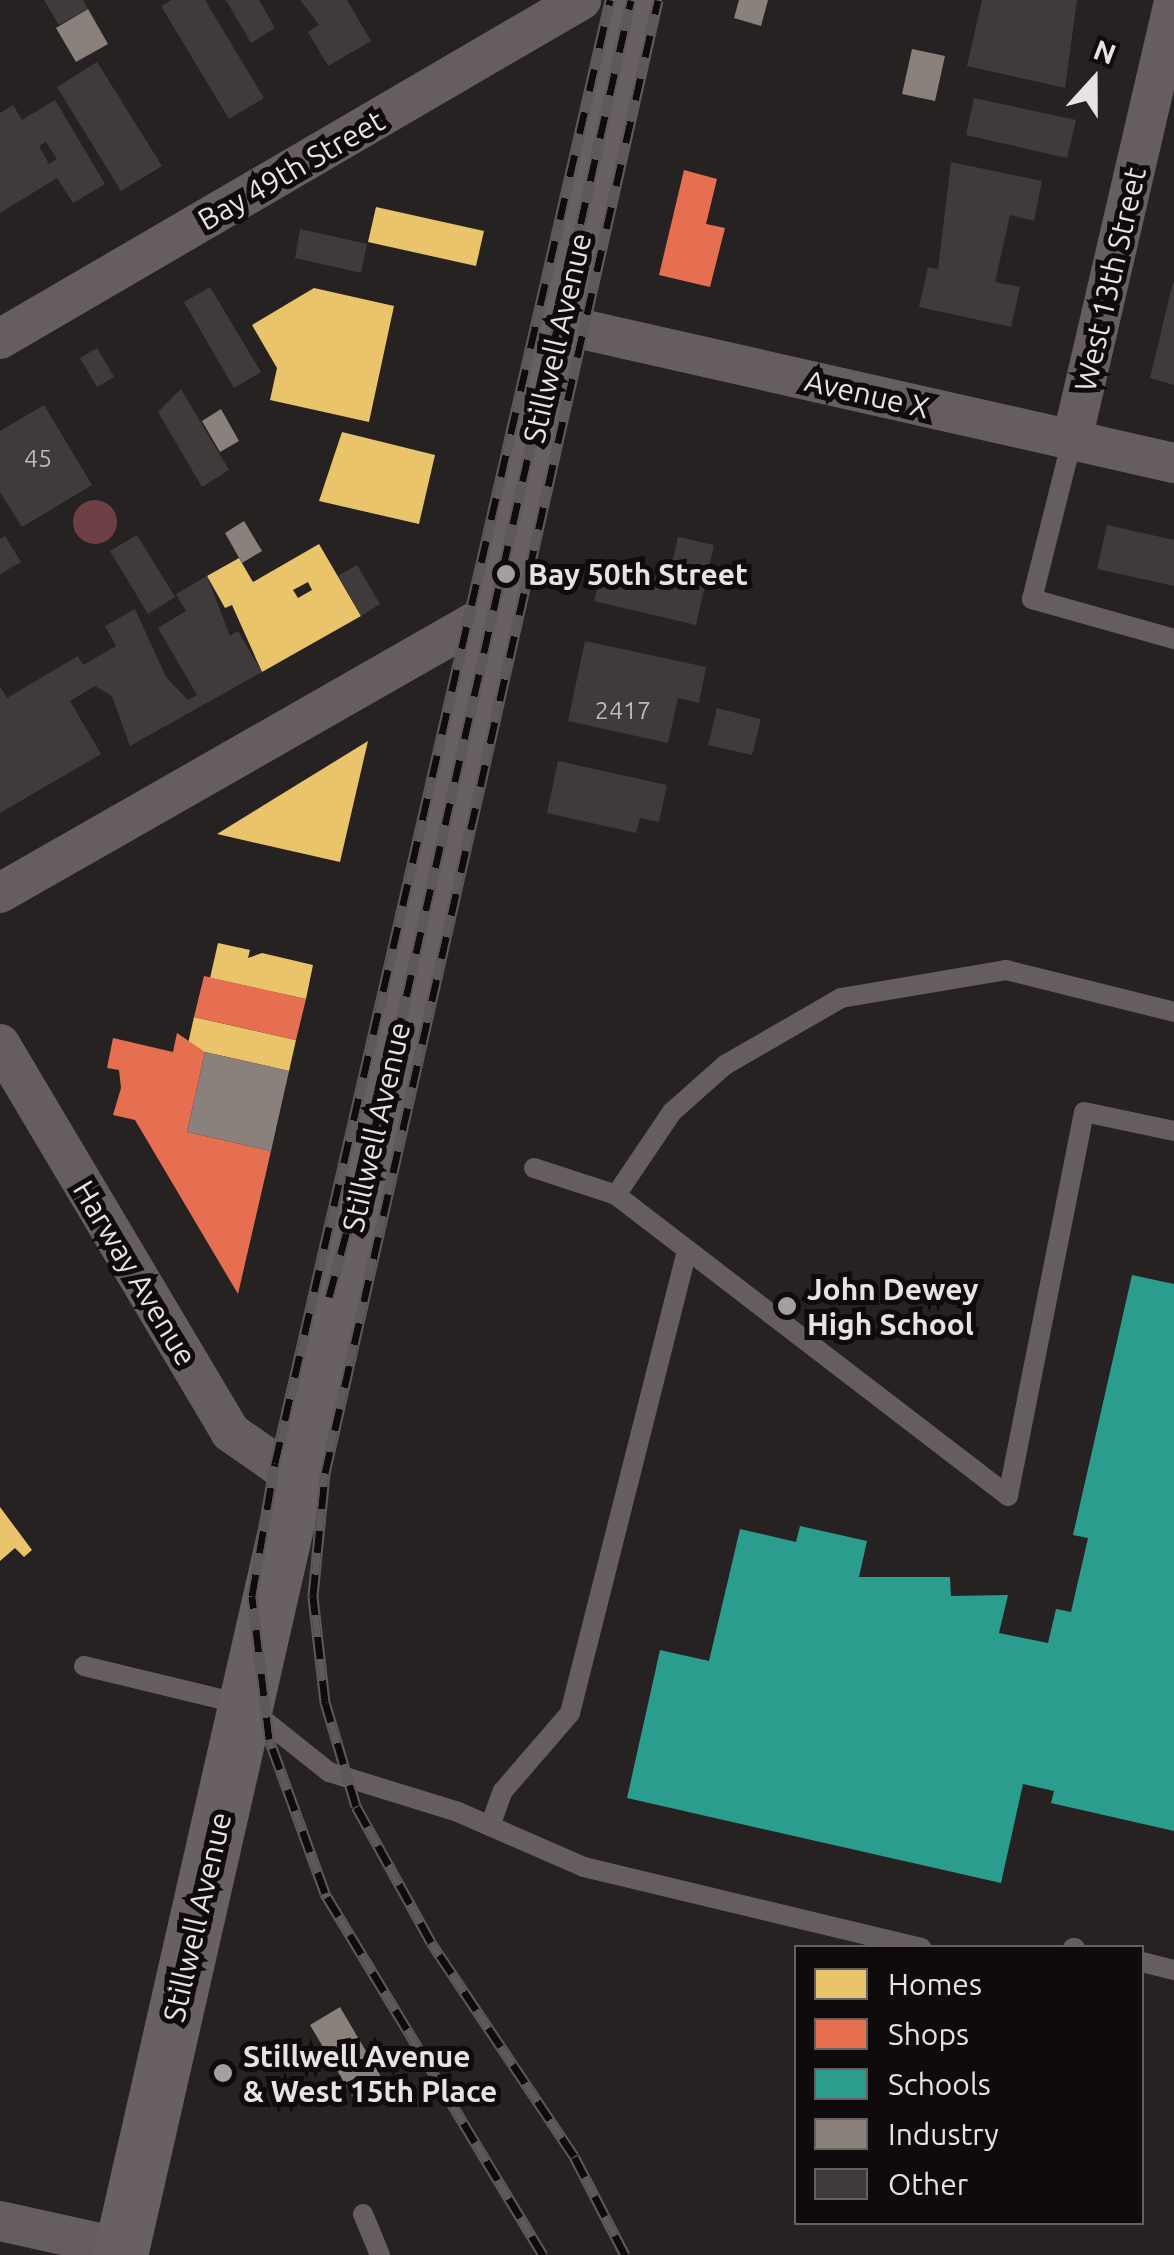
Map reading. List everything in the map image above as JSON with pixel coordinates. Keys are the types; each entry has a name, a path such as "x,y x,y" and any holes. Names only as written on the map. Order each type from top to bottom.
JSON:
{"main road":[{"name":"Stillwell Avenue","path":"121,2251 634,0"}],"street":[{"name":"Bay 49th Street","path":"0,340 581,0"},
{"name":"West 13th Street","path":"1072,440 1174,0"},
{"name":"Avenue X","path":"560,324 1174,463"},
{"path":"0,893 494,611"},
{"name":"Harway Avenue","path":"0,1044 230,1432 296,1478"},
{"path":"0,2221 121,2251"}],"lane":[{"path":"1072,440 1032,599 1174,639"},
{"path":"616,1195 672,1112 725,1065 840,998 1006,970 1174,1012"},
{"path":"534,1168 616,1195 1008,1496 1084,1112 1174,1131"},
{"path":"490,1826 503,1791 570,1713 687,1251"},
{"path":"84,1666 245,1705 330,1772 490,1826 584,1867 909,1945"},
{"path":"1144,1962 1174,1970"},
{"path":"364,2214 380,2255"}],"shaded area":[{"path":"95,500 111,506 117,522 111,538 95,544 79,538 73,522 79,506"}],"building: Homes":[{"path":"376,207 484,231 476,266 368,242"},
{"path":"314,288 394,306 369,422 270,400 277,368 252,325"},
{"path":"342,432 435,455 419,524 319,501"},
{"path":"319,544 361,616 262,672 232,605 225,608 207,576 239,558 253,582","holes":["308,582 312,590 298,598 293,590"]},
{"path":"368,741 340,862 217,834 264,805"},
{"path":"218,943 250,950 248,958 262,953 313,965 306,999 210,978"},
{"path":"194,1017 296,1040 289,1071 187,1048"},
{"path":"0,1507 32,1550 24,1557 15,1548 0,1561"}],"building: Shops":[{"path":"684,170 717,179 706,224 725,228 710,287 659,275"},
{"path":"204,976 306,999 296,1040 194,1017"},
{"path":"177,1033 205,1052 187,1132 271,1151 238,1294 135,1120 113,1115 121,1088 119,1070 107,1068 113,1038 173,1052"}],"building: Schools":[{"path":"1132,1275 1174,1284 1174,1831 1051,1803 1054,1791 1023,1784 1001,1883 627,1798 660,1650 709,1661 740,1529 796,1542 800,1526 867,1541 859,1577 950,1577 951,1596 1008,1595 999,1633 1048,1643 1056,1609 1071,1612 1088,1538 1073,1535"}],"building: Industry":[{"path":"739,0 768,0 761,26 734,18"},
{"path":"88,9 108,44 76,62 56,28"},
{"path":"912,49 945,56 935,101 902,94"},
{"path":"221,409 239,441 220,452 202,421"},
{"path":"244,521 262,551 242,563 225,533"},
{"path":"205,1052 289,1071 271,1151 187,1132"},
{"path":"340,2007 387,2087 357,2104 310,2025"}],"building: Other":[{"path":"44,0 83,0 88,9 59,25"},
{"path":"171,0 205,0 264,98 229,119 161,6"},
{"path":"226,0 259,0 275,28 251,43"},
{"path":"300,0 347,0 371,41 328,66 308,32 319,25"},
{"path":"982,0 1077,0 1065,88 967,66"},
{"path":"97,62 162,166 121,191 57,87"},
{"path":"974,98 1076,120 1067,158 966,135"},
{"path":"55,100 105,184 73,203 57,178 0,213 0,113 13,105 22,120","holes":["46,142 57,159 49,164 39,146"]},
{"path":"951,162 1042,181 1034,221 1010,215 995,282 1020,287 1011,327 919,307 928,267 938,269"},
{"path":"300,229 367,244 361,273 295,258"},
{"path":"1174,283 1174,385 1150,378"},
{"path":"210,287 261,372 234,388 184,302"},
{"path":"97,348 114,377 97,387 80,358"},
{"path":"181,389 229,470 202,487 158,412"},
{"path":"44,405 92,485 22,527 0,492 0,431"},
{"path":"1107,525 1174,540 1174,586 1097,569"},
{"path":"137,535 175,597 148,614 110,551"},
{"path":"5,536 21,562 0,574 0,539"},
{"path":"678,537 714,545 696,625 594,601 603,565 668,580"},
{"path":"357,565 380,604 361,616 338,576"},
{"path":"207,576 230,636 238,631 262,672 130,746 112,696 95,686 70,701 101,754 0,813 0,686 7,698 78,656 83,665 116,646 105,626 135,609 166,677 188,700 197,695 158,628 186,611 176,594"},
{"path":"585,641 706,667 699,703 678,698 668,743 568,721"},
{"path":"717,708 761,719 752,755 708,745"},
{"path":"558,761 667,785 659,822 640,818 636,833 547,813"}],"railway":[{"path":"543,2255 325,1893 269,1739 252,1596 275,1463 610,0"},
{"path":"329,1297 387,1082 631,0"},
{"path":"625,2255 574,2156 431,1942 356,1806 325,1702 313,1596 325,1473 658,0"}],"place":[{"name":"Bay 50th Street","path":"506,574"},
{"name":"John Dewey High School","path":"787,1306"},
{"name":"Stillwell Avenue & West 15th Place","path":"223,2073"}]}
